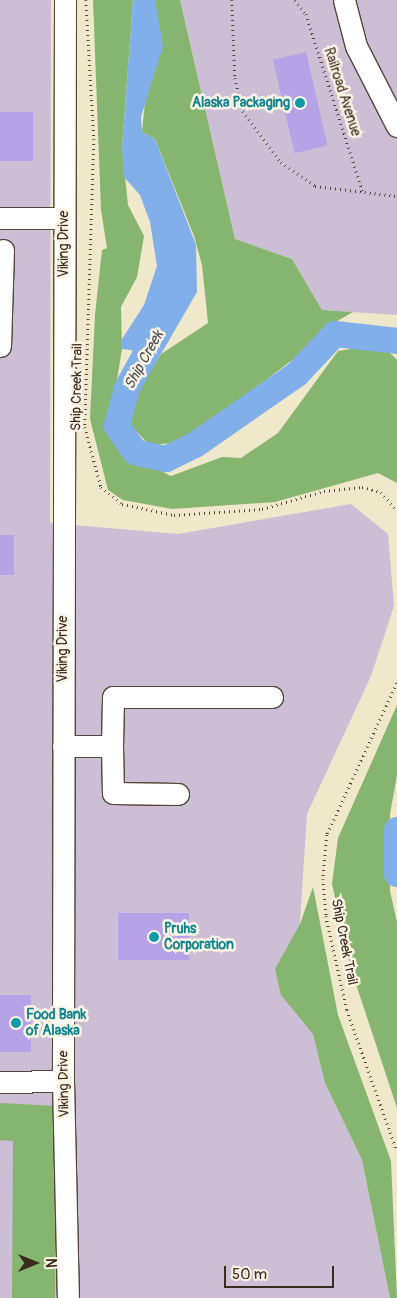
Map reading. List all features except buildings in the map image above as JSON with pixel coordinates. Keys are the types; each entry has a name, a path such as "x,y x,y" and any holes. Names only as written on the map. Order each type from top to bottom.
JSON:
{"street":[{"name":"Viking Drive","path":"65,0 63,1081 68,1298"},
{"path":"344,0 356,46 397,126"},
{"path":"0,218 64,218"},
{"path":"0,346 3,250"},
{"path":"178,794 113,793 113,698 272,697"},
{"path":"63,746 112,746"},
{"path":"0,1082 63,1081"}],"path":[{"name":"Ship Creek Trail","path":"86,0 94,139 85,427 101,487 122,504 174,515 262,509 324,491 362,487 381,492 397,510"},
{"path":"232,0 235,78 243,111 281,162 315,186 397,196"},
{"name":"Railroad Avenue","path":"295,0 306,14 363,193"},
{"name":"Ship Creek Trail","path":"397,683 332,820 323,879 326,916 347,1010 397,1151"}],"shaded area":[{"path":"0,0 51,0 50,523 178,534 351,504 388,534 394,606 371,676 307,814 297,968 325,1083 362,1160 390,1298 0,1298"},
{"path":"180,0 397,0 397,315 322,310 292,259 235,239"}],"green space":[{"path":"93,0 133,0 122,148 128,205 144,236 137,277 121,307 122,349 111,416 116,440 130,456 171,476 222,457 241,458 278,433 338,351 371,346 389,352 397,360 397,483 378,473 275,502 172,509 123,500 108,490 90,419 95,315 102,250 107,248 101,210"},
{"path":"155,0 180,0 235,239 292,259 322,310 353,312 323,329 312,345 184,442 149,445 130,424 128,406 161,354 208,323 202,265 194,236 155,139 142,132"},
{"path":"397,705 397,775 390,814 390,891 397,922 397,1108 351,969 332,884 338,838"},
{"path":"313,887 338,1015 391,1161 397,1298 390,1298 362,1160 325,1083 313,1034 281,995 275,969 300,924"},
{"path":"0,1103 56,1106 55,1298 12,1298 13,1141 0,1140"}],"water":[{"path":"133,0 155,0 163,46 141,117 142,132 155,139 196,245 197,292 161,354 122,349 122,339 144,305 157,266 150,222 140,195 124,177 122,148"}],"waterway":[{"name":"Ship Creek","path":"164,321 127,388 117,426 135,452 166,459 195,445 297,374 335,334 397,341"},
{"name":"Ship Creek","path":"397,830 397,874"}],"place":[{"name":"Alaska Packaging","path":"300,103"},
{"name":"Pruhs Corporation","path":"154,937"},
{"name":"Food Bank of Alaska","path":"16,1023"}]}
